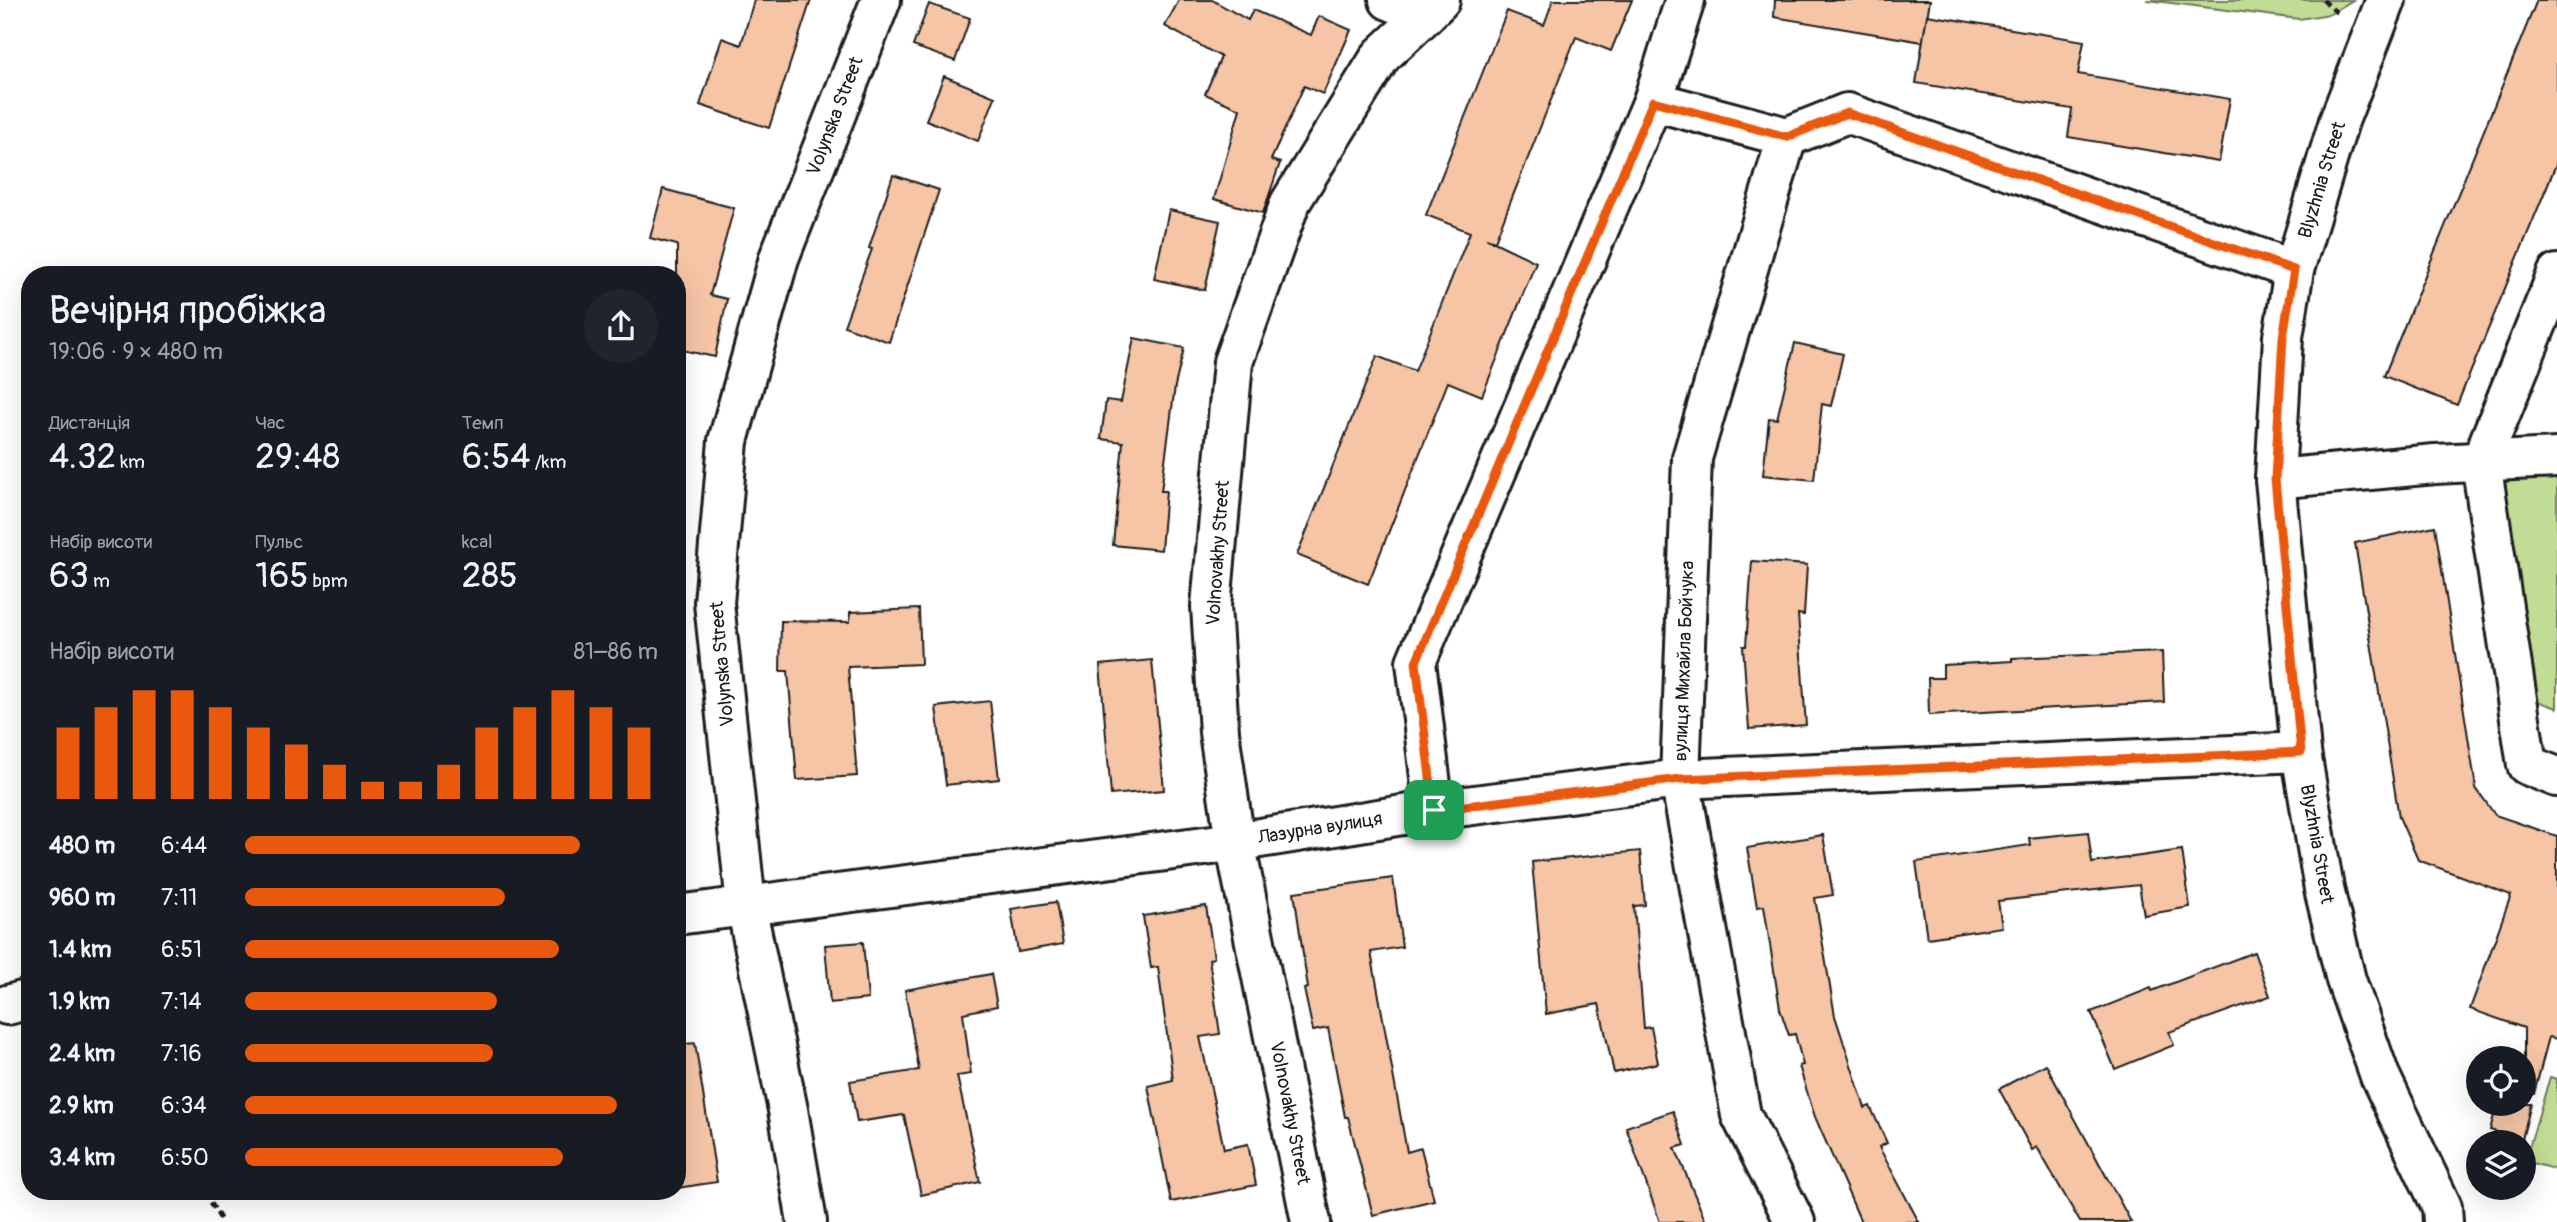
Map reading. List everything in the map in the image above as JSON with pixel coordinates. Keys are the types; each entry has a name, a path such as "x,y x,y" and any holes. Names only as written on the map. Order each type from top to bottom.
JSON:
{"street":[{"name":"Volynska Street","path":"807,1222 788,1110 746,905 714,603 728,441 779,258 881,0"},
{"path":"1389,0 1433,8"},
{"path":"1434,810 1416,662 1653,101 1685,0"},
{"name":"Blyzhnia Street","path":"2386,0 2339,121 2294,270 2283,337 2275,479 2301,752 2324,890 2346,979 2381,1076 2442,1207 2443,1222"},
{"name":"Volnovakhy Street","path":"1311,1222 1235,842 1219,732 1211,606 1233,362 1290,203 1381,56 1433,8"},
{"path":"1653,101 1787,137 1847,113 2294,270"},
{"name":"вулиця Михайла Бойчука","path":"1787,137 1692,458 1680,779 1741,1115 1795,1222"},
{"path":"2557,274 2481,461 2527,765 2557,777"},
{"path":"2275,479 2481,461 2557,458"},
{"name":"Лазурна вулиця","path":"686,914 1235,842 1434,810 1680,779 2301,752"}],"path":[{"path":"210,1200 222,1222"}],"green space":[{"path":"2147,0 2353,0 2330,14 2299,19"},
{"path":"2557,475 2557,708 2532,699 2502,480"},
{"path":"2550,1077 2557,1079 2557,1170 2536,1164 2534,1130"}],"building":[{"path":"754,0 811,0 769,128 700,105 722,38 741,45"},
{"path":"1179,0 1212,0 1248,20 1253,10 1311,35 1319,16 1351,30 1323,94 1304,86 1271,160 1280,163 1263,213 1214,199 1240,109 1205,94 1221,57 1165,26"},
{"path":"1553,0 1632,0 1611,51 1576,37 1495,241 1486,238 1536,262 1482,396 1448,382 1368,584 1297,555 1377,356 1415,371 1470,232 1426,215 1507,11 1544,25"},
{"path":"1775,0 1930,0 1923,42 1774,17"},
{"path":"2537,0 2557,0 2557,162 2457,405 2384,376"},
{"path":"929,4 970,18 955,61 913,46"},
{"path":"1927,15 2084,41 2078,74 2230,99 2219,162 2068,137 2072,109 1916,83"},
{"path":"944,76 995,97 978,141 926,120"},
{"path":"893,175 939,190 889,342 844,326 872,249 869,248"},
{"path":"663,189 734,208 710,295 727,299 715,357 686,351 686,266 677,266 677,245 650,238"},
{"path":"1169,210 1220,221 1205,290 1154,279"},
{"path":"1134,338 1184,348 1175,386 1161,491 1166,491 1161,550 1113,545 1123,442 1101,439 1106,400 1121,402"},
{"path":"1795,343 1843,354 1831,406 1822,404 1814,480 1763,475 1769,418 1777,419"},
{"path":"2435,526 2476,788 2495,815 2557,836 2557,1039 2549,1037 2536,1086 2536,1046 2524,1046 2524,1028 2470,1009 2511,895 2418,860 2399,817 2355,543"},
{"path":"1752,561 1807,565 1804,615 1798,614 1806,725 1749,729 1743,646 1746,646"},
{"path":"919,609 921,664 848,667 857,776 797,780 788,671 780,671 781,621 850,622 850,612"},
{"path":"2162,652 2164,702 1929,715 1928,678 1943,678 1943,665 2012,661 2012,658"},
{"path":"1152,660 1164,790 1111,795 1100,665"},
{"path":"990,701 999,779 946,785 936,707"},
{"path":"2088,832 2092,863 2182,850 2190,907 2144,915 2139,885 1998,901 2002,927 1927,938 1916,862 2030,845 2029,838"},
{"path":"1823,835 1833,895 1815,898 1835,1016 1865,1108 1870,1106 1887,1143 1879,1147 1919,1222 1861,1222 1815,1117 1799,1066 1803,1065 1795,1034 1789,1035 1780,1009 1764,906 1757,907 1747,848"},
{"path":"1640,851 1645,905 1634,906 1644,1028 1651,1027 1658,1063 1614,1073 1599,1004 1546,1014 1532,862"},
{"path":"1393,878 1402,947 1371,952 1407,1152 1421,1148 1434,1200 1373,1215 1348,1117 1345,1117 1328,1028 1313,1031 1304,989 1308,988 1294,892"},
{"path":"1056,902 1063,944 1018,952 1011,909"},
{"path":"1206,906 1214,958 1209,959 1220,1034 1200,1037 1224,1149 1248,1144 1256,1185 1171,1202 1148,1086 1173,1080 1158,967 1151,968 1143,916"},
{"path":"863,942 868,999 830,1003 825,945"},
{"path":"2254,952 2270,996 2169,1032 2174,1045 2115,1069 2091,1012"},
{"path":"991,974 997,1006 963,1013 971,1074 957,1076 980,1182 921,1195 904,1115 857,1122 850,1081 919,1070 905,990"},
{"path":"695,1043 717,1182 686,1187 686,1044"},
{"path":"2046,1064 2131,1222 2080,1222 2037,1147 2032,1150 1999,1089"},
{"path":"1673,1111 1685,1145 1675,1148 1706,1222 1660,1222 1626,1127"},
{"path":"2494,1116 2528,1116 2524,1130 2490,1130"}],"route":[{"path":"1653,101 1787,137 1847,113 2294,270 2283,337 2275,479 2301,752 1680,779 1434,810 1416,662 1653,101"}]}
